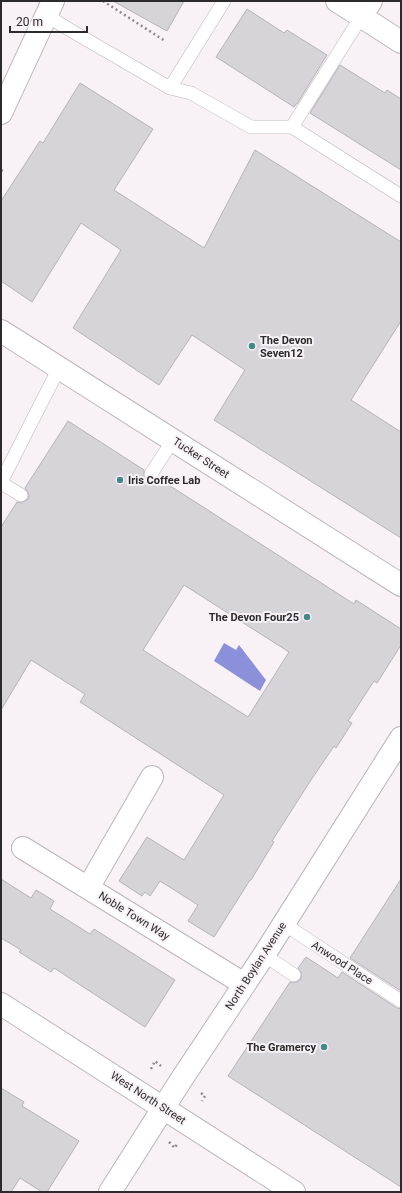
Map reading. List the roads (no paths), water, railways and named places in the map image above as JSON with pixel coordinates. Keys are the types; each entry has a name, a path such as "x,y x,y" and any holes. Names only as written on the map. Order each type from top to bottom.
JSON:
{"street":[{"path":"337,1 366,9 401,42"},
{"path":"1,113 50,8"},
{"name":"Tucker Street","path":"1,330 401,586"},
{"name":"North Boylan Avenue","path":"110,1192 181,1080 284,924 401,738"},
{"path":"88,888 152,777"},
{"name":"Noble Town Way","path":"23,848 244,984"},
{"name":"West North Street","path":"1,1004 294,1192"}],"lane":[{"path":"170,88 224,1"},
{"path":"50,8 170,88 190,93 251,128 292,127 401,196"},
{"path":"292,127 366,9"},
{"path":"21,495 1,483 59,368"},
{"path":"151,474 174,440"},
{"name":"Anwood Place","path":"284,924 401,1001"},
{"path":"264,955 294,975"}],"water":[{"path":"224,643 236,650 239,645 266,680 260,691 214,661"}],"place":[{"name":"The Devon Seven12","path":"252,346"},
{"name":"Iris Coffee Lab","path":"120,480"},
{"name":"The Devon Four25","path":"307,617"},
{"name":"The Gramercy","path":"324,1047"}]}
